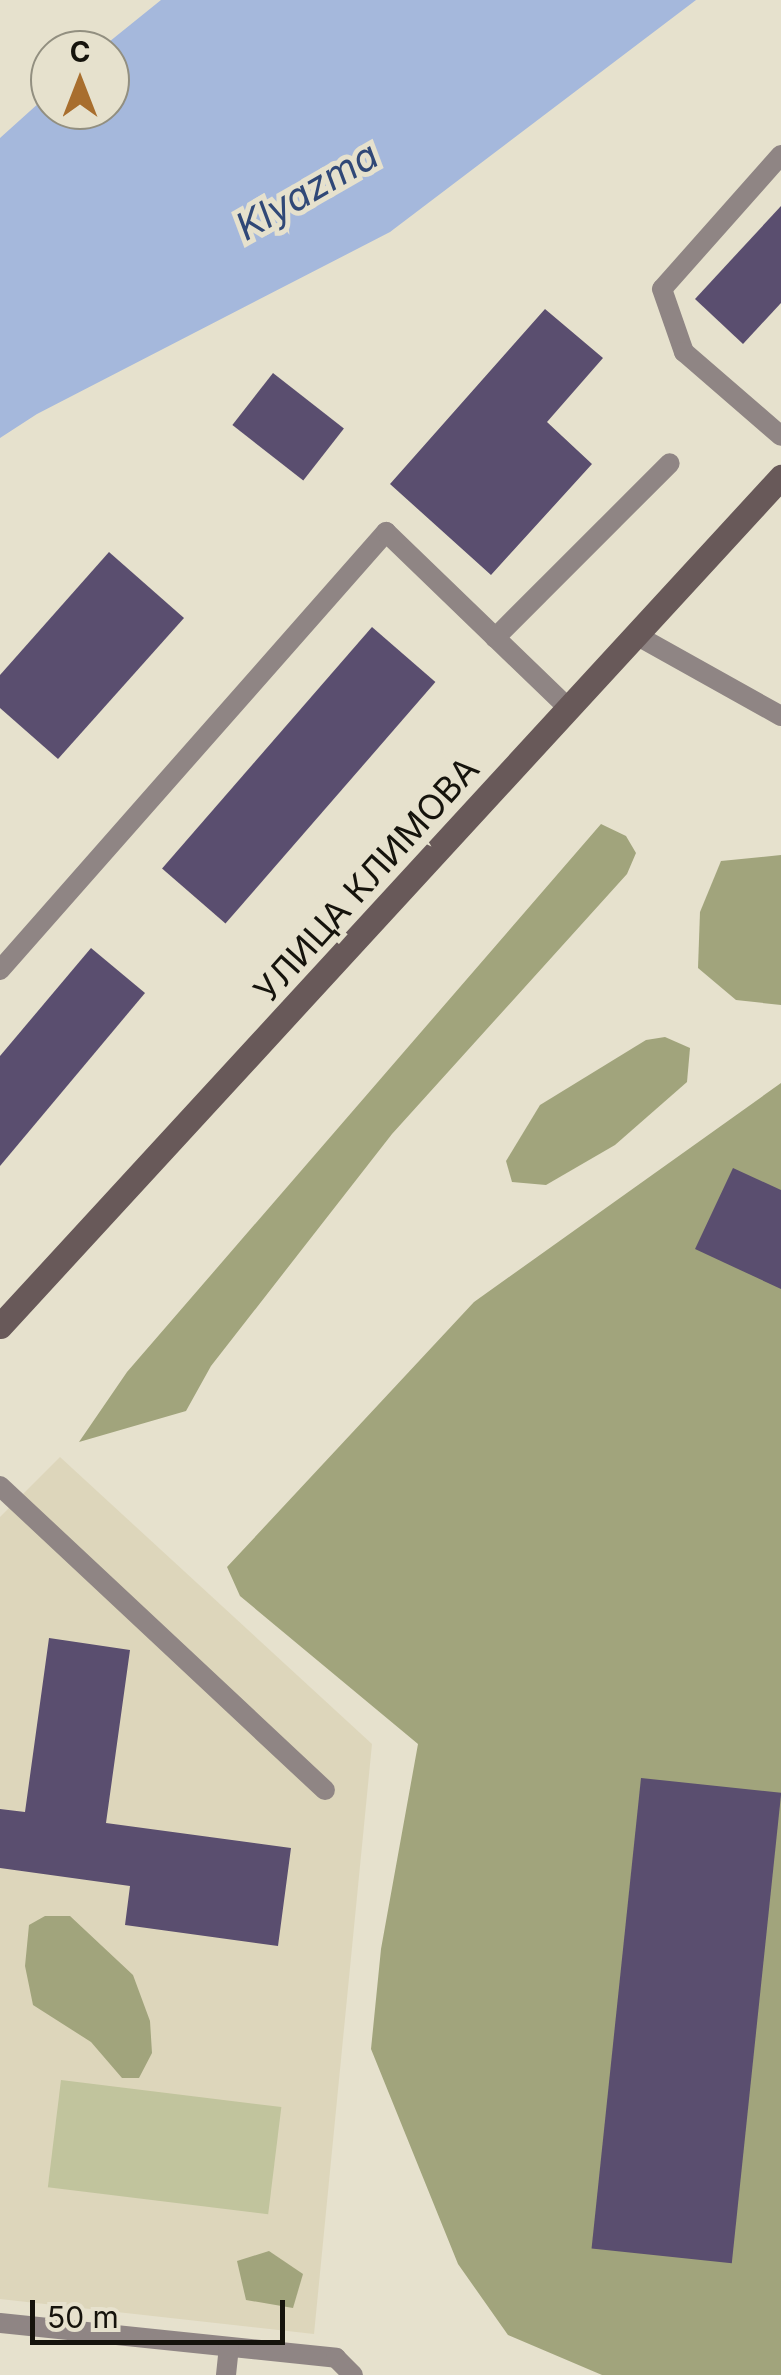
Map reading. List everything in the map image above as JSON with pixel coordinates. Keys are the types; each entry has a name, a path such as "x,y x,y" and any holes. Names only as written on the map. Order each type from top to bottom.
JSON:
{"main road":[{"name":"УЛИЦА КЛИМОВА","path":"0,1326 781,477"}],"lane":[{"path":"781,155 662,289 684,352 781,436"},
{"path":"495,638 670,463"},
{"path":"0,970 386,532 569,709"},
{"path":"636,635 781,716"},
{"path":"0,1486 325,1790"},
{"path":"0,2323 336,2358 353,2375"},
{"path":"226,2375 229,2347"}],"shaded area":[{"path":"60,1457 372,1744 314,2334 0,2299 0,1517"}],"green space":[{"path":"601,824 626,836 636,853 627,874 392,1134 211,1366 186,1411 79,1442 127,1372"},
{"path":"781,855 781,1005 736,1000 698,968 700,912 721,861"},
{"path":"665,1037 690,1048 687,1082 615,1145 546,1185 512,1182 506,1161 540,1105 646,1040"},
{"path":"781,1083 781,2375 602,2375 508,2335 458,2264 371,2049 381,1949 418,1744 240,1596 227,1567 474,1302"},
{"path":"45,1916 70,1916 133,1975 150,2021 152,2053 139,2078 122,2078 91,2042 33,2005 25,1966 29,1925"},
{"path":"61,2080 281,2107 268,2214 48,2187"},
{"path":"269,2251 303,2274 293,2308 246,2300 237,2261"}],"water":[{"name":"Klyazma","path":"161,0 696,0 390,232 37,414 0,438 0,138 30,111 30,130 130,130 130,30 124,30"}],"building":[{"path":"781,206 781,303 743,344 695,299"},
{"path":"545,309 603,358 547,422 592,464 491,575 390,484"},
{"path":"273,373 344,428 303,480 232,425"},
{"path":"109,552 184,618 58,759 0,708 0,675"},
{"path":"372,627 435,682 225,924 162,869"},
{"path":"91,948 145,993 0,1166 0,1056"},
{"path":"733,1168 781,1190 781,1289 695,1249"},
{"path":"49,1638 130,1650 106,1823 291,1848 278,1946 125,1925 130,1886 0,1868 0,1809 25,1812"},
{"path":"641,1778 781,1793 732,2263 592,2248"}]}
